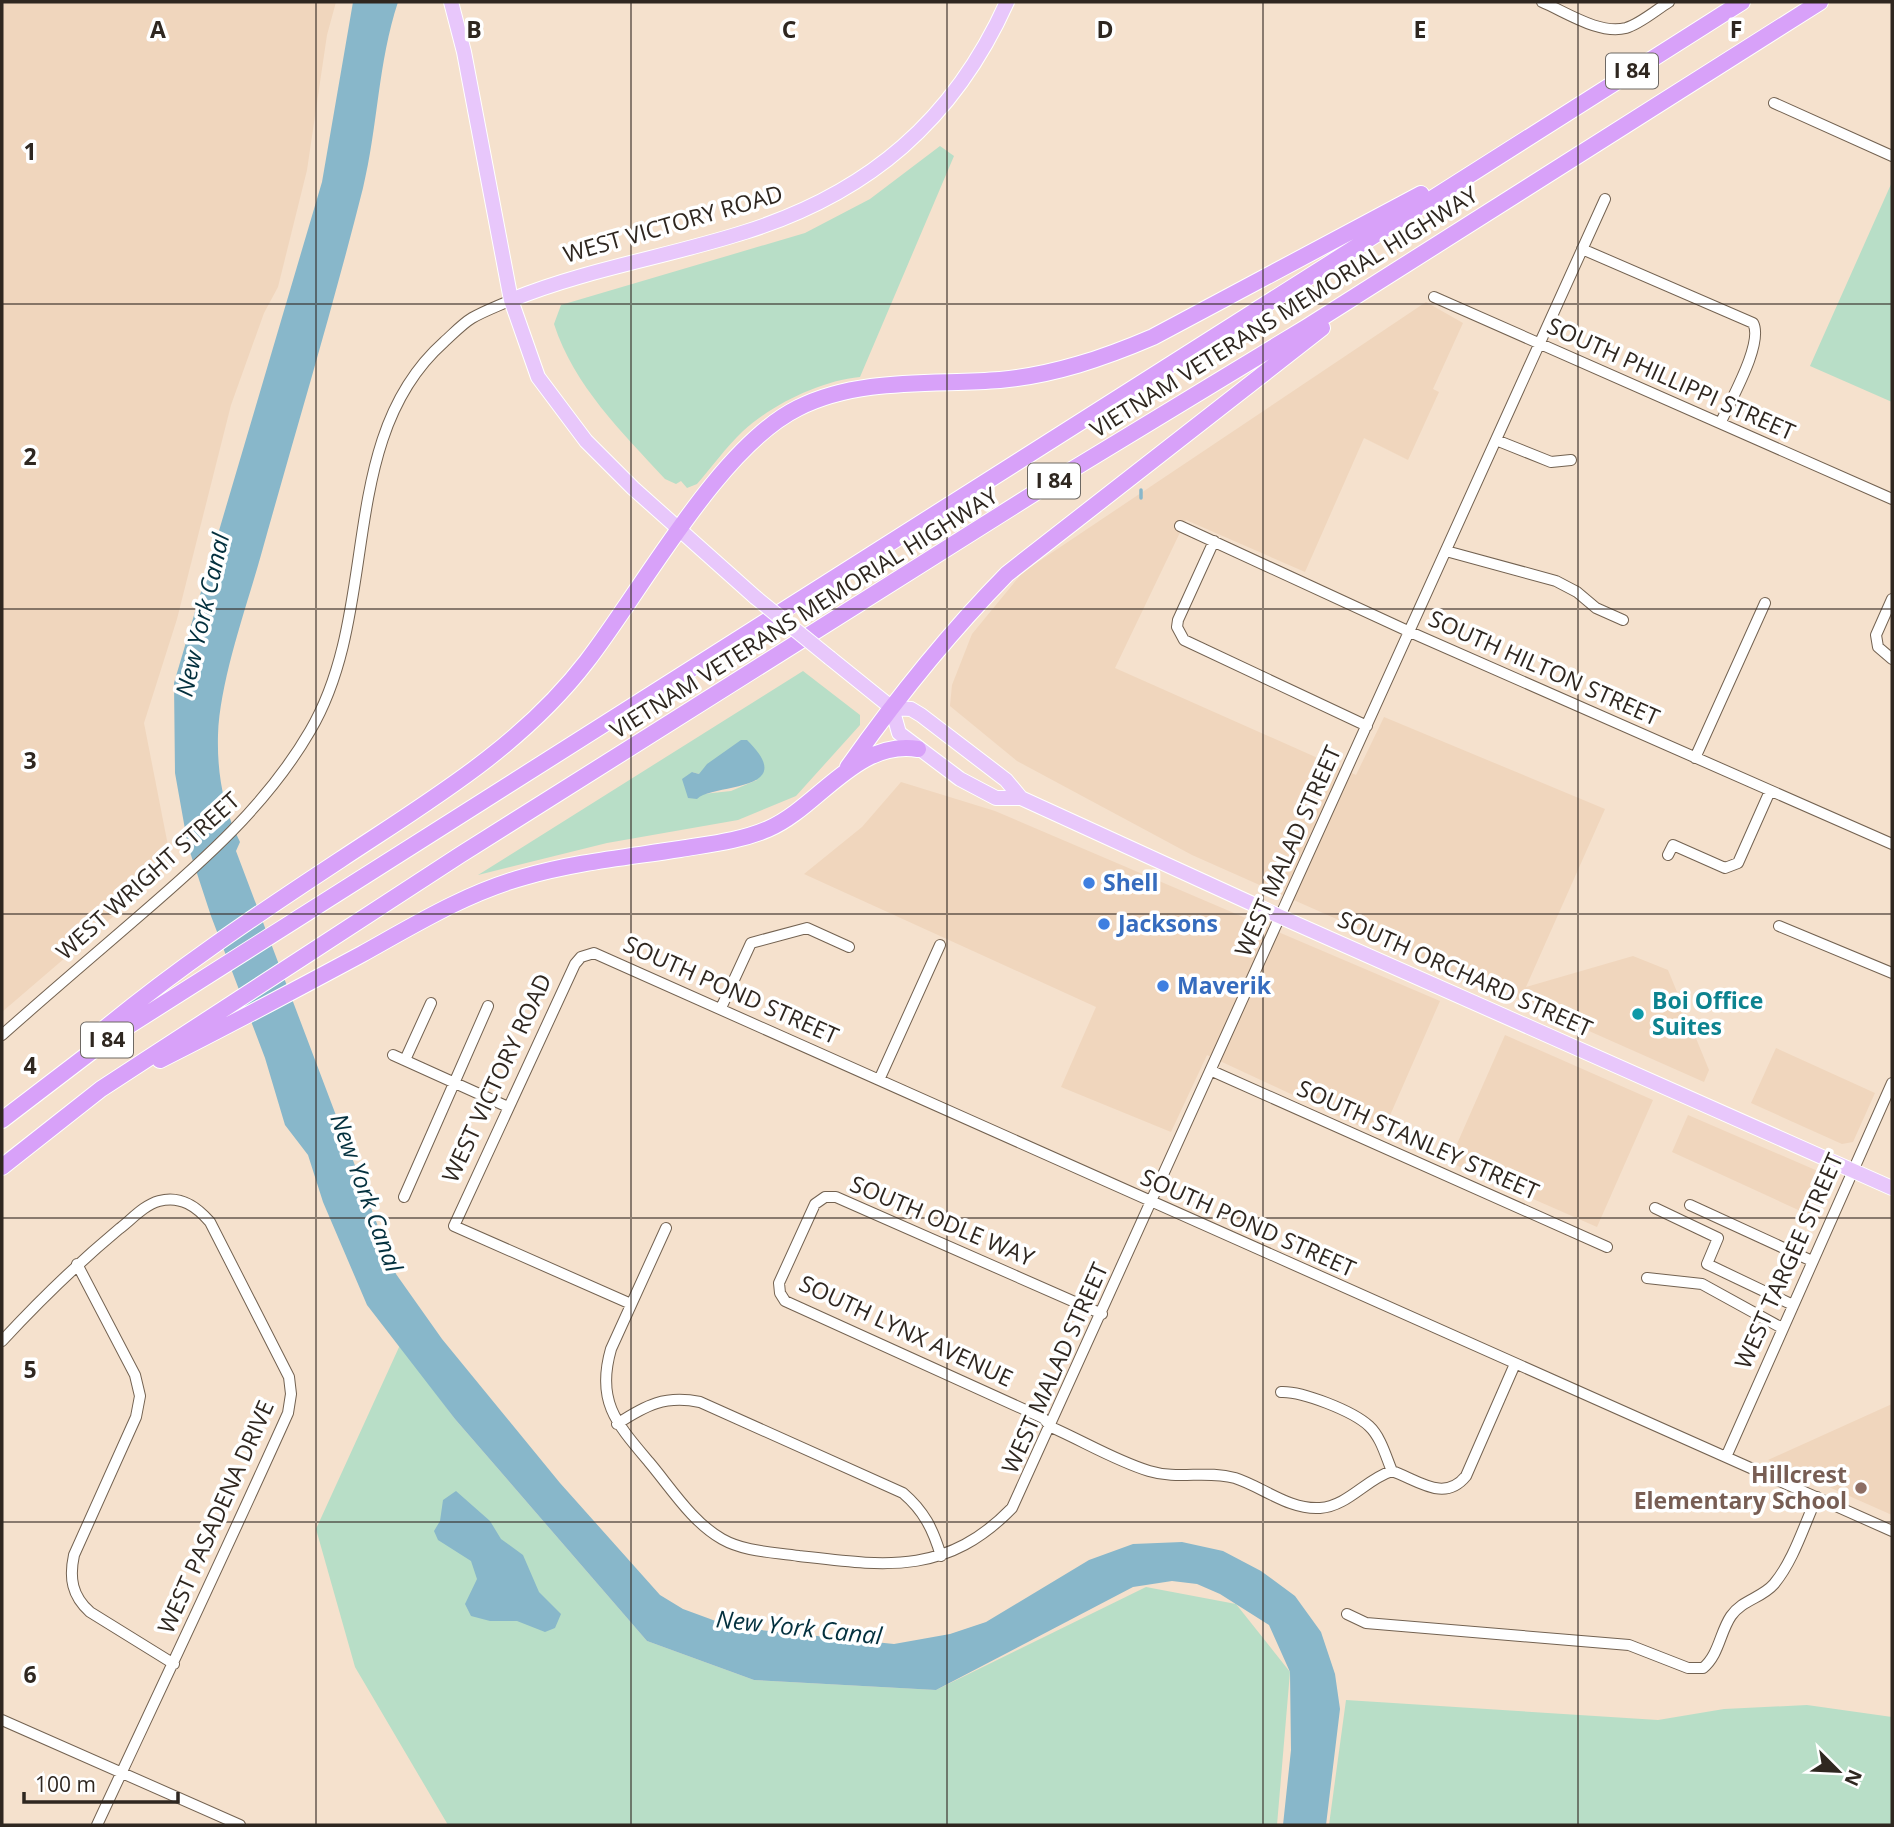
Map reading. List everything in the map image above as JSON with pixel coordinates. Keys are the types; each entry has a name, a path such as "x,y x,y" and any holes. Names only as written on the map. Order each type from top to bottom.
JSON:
{"highway":[{"name":"VIETNAM VETERANS MEMORIAL HIGHWAY","path":"2,1119 108,1039 1742,2"},
{"name":"VIETNAM VETERANS MEMORIAL HIGHWAY","path":"2,1167 102,1088 460,855 1060,477 1404,265 1819,2"},
{"path":"2,1119 97,1035 210,947 429,802 509,744 553,703 588,660 680,530 757,438 798,408 829,395 859,388 1003,379 1053,371 1116,353 1153,337 1522,140"},
{"path":"844,774 892,708 976,606 1007,574 1404,265"},
{"path":"102,1088 240,1020 447,907 487,889 557,869 727,841 769,829 810,804 844,774 872,755 890,749 918,749"}],"main road":[{"name":"SOUTH ORCHARD STREET","path":"451,2 460,31 511,300 538,377 586,441 755,597 892,708 911,709 921,715 1006,780 1021,798"},
{"name":"WEST VICTORY ROAD","path":"511,300 561,279 744,232 804,211 858,181 887,161 938,114 961,86 991,37 1007,2"},
{"name":"SOUTH ORCHARD STREET","path":"892,708 895,726 918,749 960,779 996,798 1021,798 1281,917 1892,1188"}],"street":[{"path":"1542,2 1602,28 1628,28 1669,2"},
{"path":"1774,103 1892,156"},
{"name":"WEST MALAD STREET","path":"941,1556 996,1525 1012,1508 1051,1427 1605,199"},
{"path":"1582,249 1753,323 1757,339 1721,422"},
{"name":"SOUTH PHILLIPPI STREET","path":"1434,297 1892,499"},
{"name":"WEST WRIGHT STREET","path":"2,1035 236,829 289,764 312,729 329,692 353,611 377,453 398,399 415,372 471,319 511,300"},
{"path":"1496,440 1551,462 1570,460"},
{"name":"SOUTH HILTON STREET","path":"1180,526 1410,632 1892,844"},
{"path":"1214,541 1178,620 1184,640 1367,726"},
{"path":"1446,551 1556,581 1577,592 1596,608 1623,620"},
{"path":"1892,598 1876,635 1878,647 1892,659"},
{"path":"1695,758 1765,603"},
{"path":"1668,856 1673,845 1725,868 1738,863 1770,791"},
{"path":"1779,926 1892,973"},
{"path":"721,1008 751,943 807,928 849,947"},
{"path":"879,1080 940,945"},
{"name":"SOUTH POND STREET","path":"588,954 602,954 1152,1203 1892,1531"},
{"name":"WEST VICTORY ROAD","path":"588,954 575,964 454,1226 631,1304"},
{"path":"405,1060 431,1003"},
{"path":"404,1197 488,1006"},
{"path":"393,1055 508,1107"},
{"name":"SOUTH STANLEY STREET","path":"1212,1071 1607,1247"},
{"name":"WEST TARGEE STREET","path":"1726,1457 1892,1083"},
{"name":"SOUTH ODLE WAY","path":"780,1293 779,1283 815,1204 825,1197 836,1197 1102,1314"},
{"name":"WEST PASADENA DRIVE","path":"77,1264 144,1209 159,1201 181,1200 198,1208 210,1223 283,1363 289,1377 291,1394 288,1413 174,1664 97,1825"},
{"path":"1690,1205 1812,1261"},
{"path":"1655,1208 1718,1238 1707,1264 1793,1305"},
{"path":"617,1424 647,1404 666,1399 700,1402 903,1493 917,1505 932,1526 941,1556 914,1562 877,1565 747,1549 732,1545 699,1522 617,1424 605,1389 606,1369 631,1304 666,1228"},
{"path":"2,1341 77,1264 135,1376 141,1396 136,1417 74,1555 71,1572 73,1589 80,1603 90,1612 174,1664"},
{"path":"1647,1278 1702,1284 1782,1328"},
{"name":"SOUTH LYNX AVENUE","path":"780,1293 785,1301 1043,1418 1051,1427 1149,1471 1173,1476 1210,1474 1235,1478 1293,1504 1321,1508 1345,1500 1392,1471"},
{"path":"1281,1392 1307,1395 1368,1425 1377,1436 1392,1471 1435,1489 1451,1489 1460,1484 1466,1476 1516,1364"},
{"path":"1347,1614 1366,1623 1629,1645 1688,1668 1703,1668 1713,1657 1731,1616 1741,1605 1773,1586 1785,1568 1817,1497"},
{"path":"3,1723 240,1825"}],"shaded area":[{"path":"2,2 336,2 327,35 307,170 278,287 264,313 231,405 177,619 144,723 172,866 2,1012"},
{"path":"1426,302 1463,323 1433,389 1439,392 1408,460 1364,438 1305,572 1186,520 1115,668 1356,775 1384,717 1605,809 1526,987 1633,956 1668,970 1709,1070 1704,1082 1192,855 1017,761 950,706 952,685 972,634 1023,572"},
{"path":"901,782 995,811 1440,1001 1381,1136 1207,1055 1171,1132 1061,1087 1096,1007 804,874 862,827"},
{"path":"1505,1035 1653,1100 1597,1227 1449,1162"},
{"path":"1776,1048 1875,1093 1853,1142 1842,1144 1751,1103"},
{"path":"1688,1115 1827,1175 1832,1188 1818,1219 1672,1152"},
{"name":"Hillcrest Elementary School","path":"1892,1404 1892,1515 1768,1460"}],"green space":[{"path":"940,146 954,156 860,377 813,389 768,412 737,437 697,484 687,488 681,481 676,484 665,479 601,407 574,368 554,324 561,305 805,233 870,199"},
{"path":"1892,182 1892,402 1810,366"},
{"path":"803,671 860,715 860,725 796,796 738,820 607,843 478,875","holes":["692,772 757,780 731,791 703,794"]},
{"path":"400,1345 455,1419 647,1641 754,1680 936,1690 1146,1587 1236,1604 1290,1672 1277,1825 448,1825 355,1667 316,1529"},
{"path":"1346,1700 1658,1720 1724,1709 1807,1705 1892,1717 1892,1825 1329,1825"}],"water":[{"name":"New York Canal","path":"353,2 398,2 386,48 363,188 223,691 218,749 225,803 240,842 236,851 396,1274 442,1339 560,1483 660,1595 683,1609 732,1627 894,1644 950,1634 986,1622 1089,1560 1133,1544 1182,1542 1223,1551 1261,1571 1295,1596 1321,1632 1335,1674 1340,1709 1326,1825 1283,1825 1291,1750 1290,1672 1269,1625 1220,1594 1197,1584 1172,1581 1133,1587 936,1690 754,1680 647,1641 455,1419 367,1305 323,1202 308,1155 285,1125 265,1058 211,916 188,846 175,773 174,683 322,182"},
{"path":"741,740 747,740 761,757 764,769 759,778 697,799 688,798 682,779 692,772 699,774 707,764"},
{"path":"456,1491 490,1521 501,1539 523,1555 539,1592 561,1614 555,1628 545,1632 517,1621 490,1621 471,1616 465,1604 477,1579 471,1561 438,1540 434,1531 440,1521 443,1500"}],"waterway":[{"path":"1141,490 1141,498"}],"place":[{"name":"Shell","path":"1089,883"},
{"name":"Jacksons","path":"1104,924"},
{"name":"Maverik","path":"1163,986"},
{"name":"Boi Office Suites","path":"1638,1014"},
{"name":"Hillcrest Elementary School","path":"1861,1488"}]}
